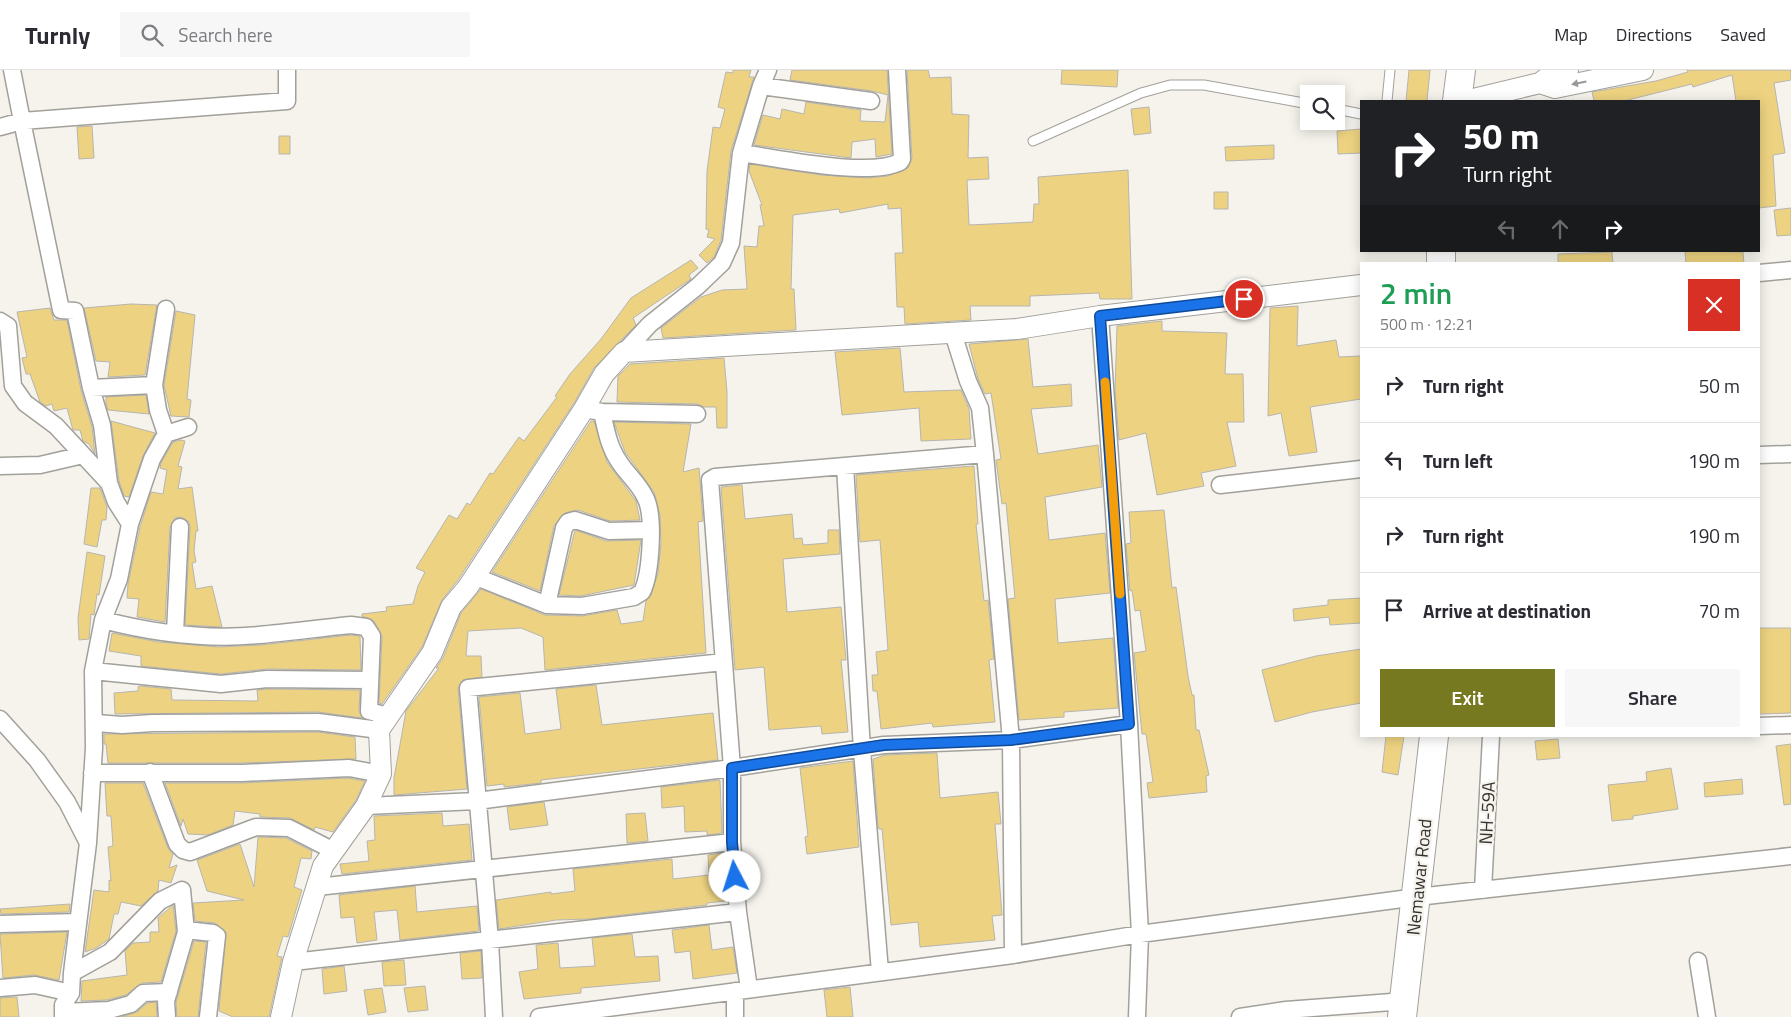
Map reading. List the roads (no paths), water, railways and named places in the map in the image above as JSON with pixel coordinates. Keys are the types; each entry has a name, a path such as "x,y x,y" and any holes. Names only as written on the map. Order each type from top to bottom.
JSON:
{"highway":[{"path":"1445,100 1448,70"},
{"path":"1457,100 1460,70"},
{"name":"Nemawar Road","path":"1426,896 1434,737"},
{"name":"Nemawar Road","path":"1408,1012 1448,737"}],"street":[{"path":"12,70 61,310 75,311 91,388 102,425 109,483 116,502 130,524"},
{"path":"0,127 22,120 287,101 287,70"},
{"path":"281,1017 293,962 323,866 366,806 381,774 384,723 432,653 451,607 468,587 593,410 604,374 650,324 698,286 722,263 731,243 741,153 761,86 768,70"},
{"path":"741,153 838,167 876,167 900,162 902,159 898,70"},
{"path":"1469,100 1540,83 1553,73 1568,70"},
{"path":"1540,83 1555,88 1643,70"},
{"path":"761,86 871,101"},
{"path":"1760,273 1791,270"},
{"path":"624,352 1017,329 1100,316 1360,285"},
{"path":"166,309 154,385 158,410 166,434"},
{"path":"1100,316 1129,724 1140,934 1137,1017"},
{"path":"0,321 8,326 13,386 17,394 56,426 109,483"},
{"path":"953,333 968,381 980,408 986,454 1011,740 1014,955"},
{"path":"91,388 154,385"},
{"path":"593,410 697,414"},
{"path":"474,576 547,605 582,606 639,595 644,588 647,572 651,530 646,498 619,462 593,410"},
{"path":"169,992 143,993 131,1004 109,1010 63,1015 63,1005 71,993 88,843 96,723 93,671 103,620 119,579 130,524 152,459 166,434 188,428"},
{"path":"735,1017 742,990 732,842 732,768 710,480 715,477 986,454"},
{"path":"1760,455 1791,454"},
{"path":"0,466 40,465 83,455"},
{"path":"845,466 862,750 880,972"},
{"path":"1220,485 1360,470"},
{"path":"547,605 564,528 568,522 575,520 608,531 651,530"},
{"path":"175,633 180,527"},
{"path":"103,620 138,629 175,633 258,635 351,625 366,627 372,636 369,711 384,723"},
{"path":"494,1017 490,941 468,688 724,662"},
{"path":"93,671 221,684 267,679 370,680"},
{"path":"0,719 37,760 67,802 88,843"},
{"path":"96,723 122,725 153,723 384,723"},
{"path":"366,806 477,802 862,750 884,745 1011,740 1129,724"},
{"path":"1760,726 1791,725"},
{"name":"NH-59A","path":"1483,890 1490,737"},
{"path":"92,773 242,773 349,768 381,774"},
{"path":"150,772 177,844 183,850 190,852 256,827 289,828 334,851"},
{"path":"317,887 732,842"},
{"path":"539,1017 1014,955 1140,934 1426,896 1791,856"},
{"path":"72,973 110,952 160,901 182,890 186,930 166,1001 167,1017"},
{"path":"293,962 738,912"},
{"path":"0,924 78,922"},
{"path":"186,930 213,933 217,936 208,1017"},
{"path":"1698,961 1707,1017"},
{"path":"0,988 35,985 71,993"},
{"path":"1240,1017 1286,1010 1408,1012"}],"lane":[{"path":"1387,100 1390,70"},
{"path":"1033,141 1141,93 1170,84 1204,85 1300,102"},
{"path":"1345,111 1360,114"}]}
